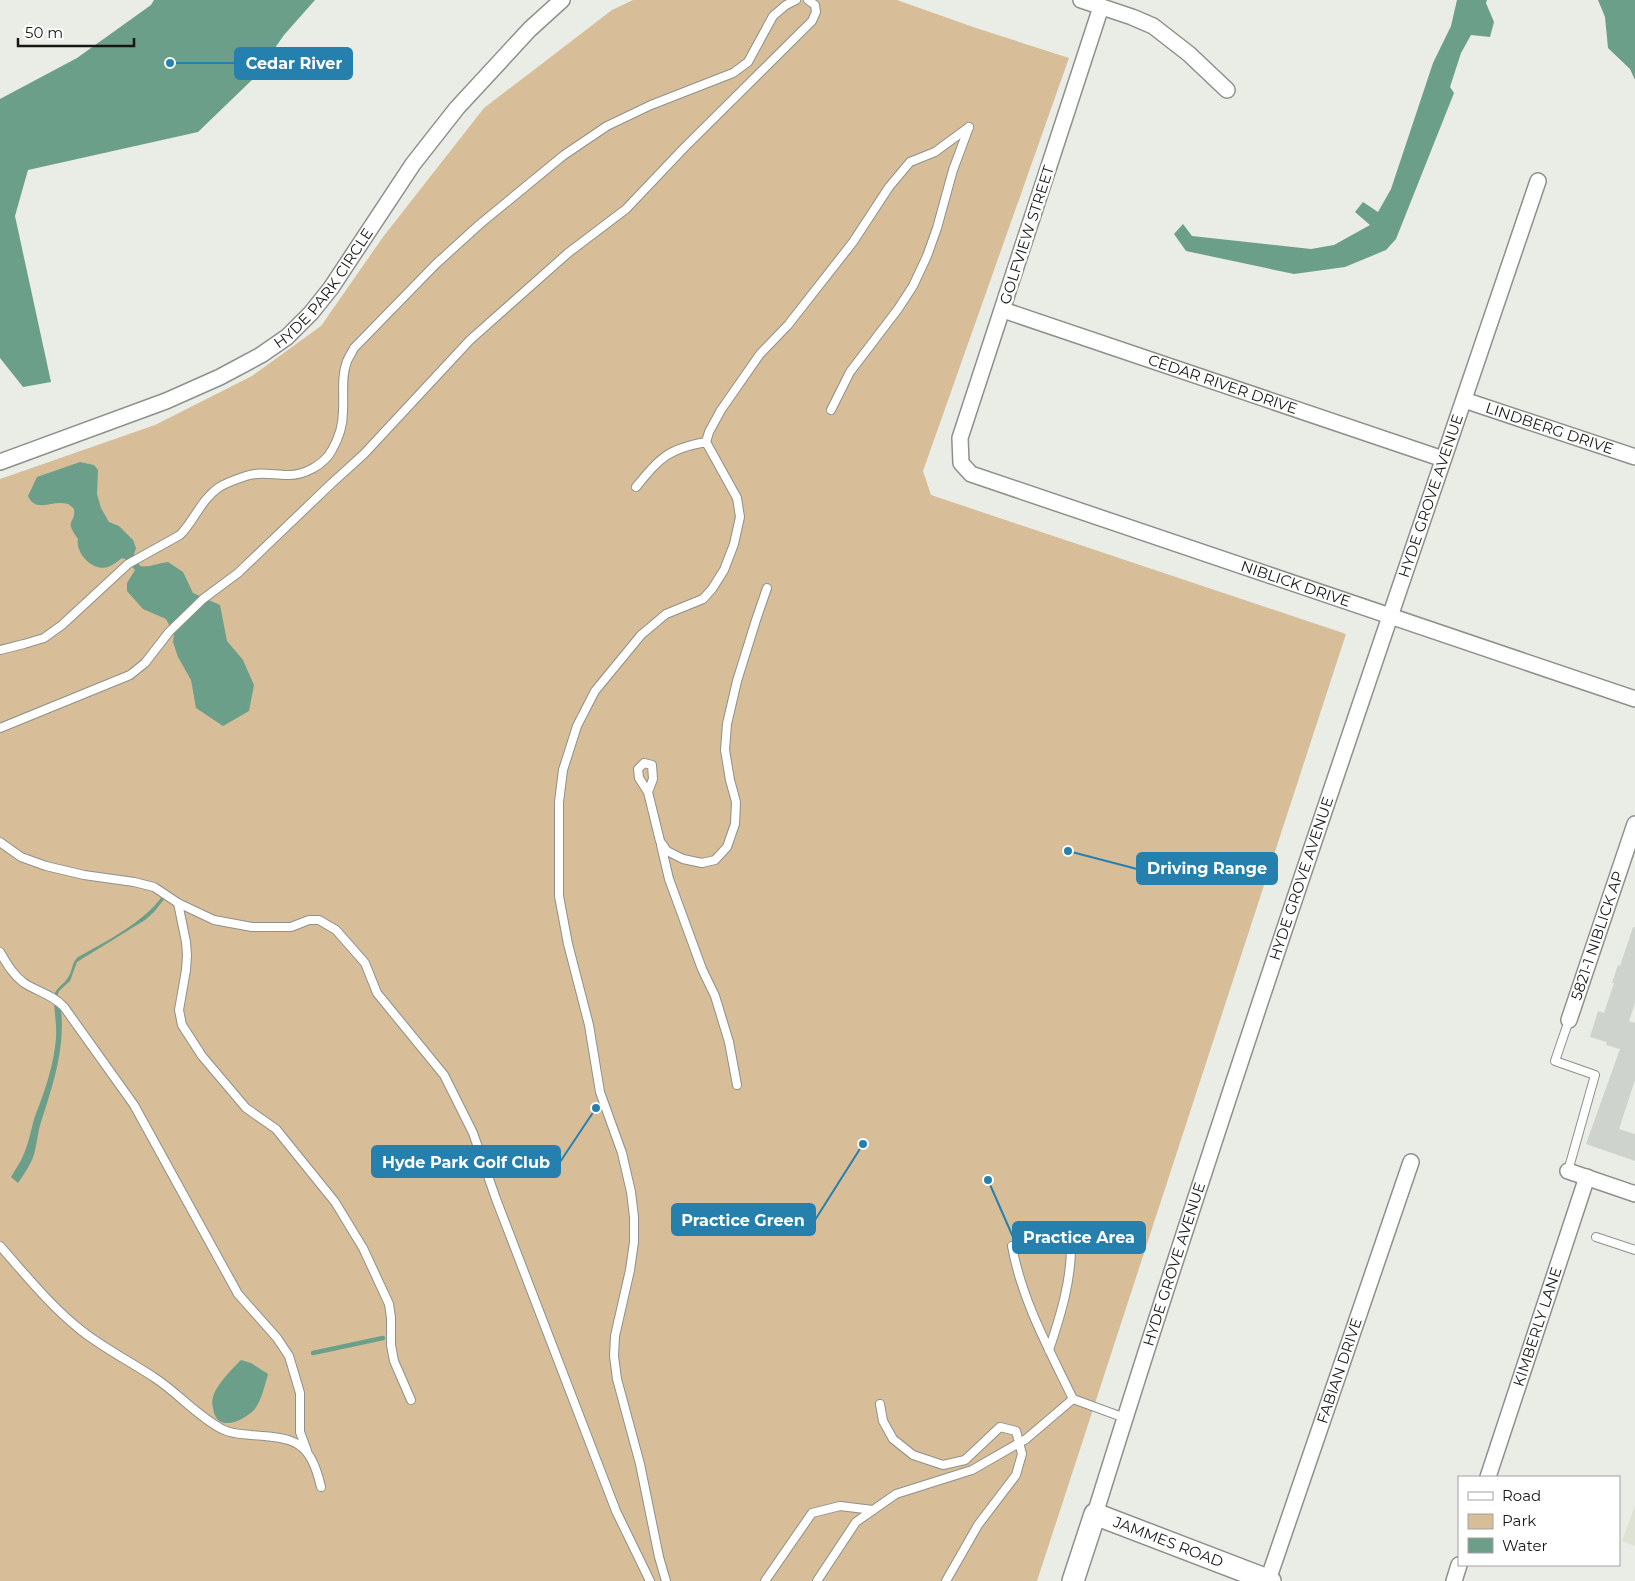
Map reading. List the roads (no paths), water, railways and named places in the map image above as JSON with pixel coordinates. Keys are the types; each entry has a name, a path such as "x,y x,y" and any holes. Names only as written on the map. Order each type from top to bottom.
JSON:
{"street":[{"name":"HYDE PARK CIRCLE","path":"0,462 175,397 261,356 288,337 332,288 413,164 457,108 530,29 562,0"},
{"path":"1081,0 1132,17 1152,26 1189,54 1227,90"},
{"name":"GOLFVIEW STREET","path":"961,462 960,438 1101,7"},
{"name":"HYDE GROVE AVENUE","path":"1073,1581 1389,616 1538,181"},
{"name":"CEDAR RIVER DRIVE","path":"1003,310 1443,458"},
{"name":"LINDBERG DRIVE","path":"1464,400 1635,457"},
{"name":"NIBLICK DRIVE","path":"961,462 971,474 1635,699"},
{"name":"5821-1 NIBLICK AP","path":"1569,1020 1635,824"},
{"name":"FABIAN DRIVE","path":"1269,1581 1411,1162"},
{"path":"1568,1171 1635,1194"},
{"name":"KIMBERLY LANE","path":"1488,1476 1587,1177"},
{"name":"JAMMES ROAD","path":"1095,1514 1269,1581"},
{"path":"1454,1581 1459,1566"}],"lane":[{"path":"0,650 44,638 62,625 128,564 180,535 218,488 247,475 262,473 289,476 319,465 331,452 340,432 347,362 354,348 436,264 480,224 564,155 607,126 651,105 733,73 748,62 773,16 786,5 796,0"},
{"path":"0,728 130,675 145,663 169,632 203,599 238,573 364,454 470,340 568,253 626,209 684,148 812,22 816,12 815,5 808,0"},
{"path":"666,1581 659,1557 640,1464 617,1379 614,1356 615,1336 630,1270 634,1242 634,1217 631,1192 622,1153 600,1092 589,1025 568,944 560,896 559,802 564,770 577,726 595,691 641,635 666,614 703,599 724,570 734,544 740,517 737,498 706,442 709,432 721,410 760,354 788,325 853,242 889,187 910,162 935,152 969,127 953,170 927,256 898,309 850,372 831,410"},
{"path":"636,487 657,462 671,452 706,442"},
{"path":"660,841 668,851 683,859 702,863 715,860 727,847 735,824 736,802 725,750 728,724 737,681 767,588"},
{"path":"648,792 669,879 702,969 715,996 729,1042 737,1085"},
{"path":"0,842 21,857 46,866 84,875 134,882 154,887 178,903 214,920 252,927 291,927 309,920 319,920 336,930 365,963 378,993 444,1075 473,1133 496,1199 616,1511 650,1581"},
{"path":"178,903 187,955 186,970 180,996 179,1010 182,1025 202,1056 246,1108 276,1129 282,1136 334,1202 363,1248 389,1304 391,1345 394,1361 411,1400"},
{"path":"0,952 13,973 25,983 56,999 64,1007 134,1105 238,1294 277,1338 289,1356 300,1393 300,1432 307,1451 317,1468 321,1487"},
{"path":"1568,1171 1595,1075 1555,1061 1569,1020"},
{"path":"1596,1237 1635,1250"},
{"path":"1049,1350 1069,1282 1072,1258 1071,1241 1012,1246 1016,1267 1028,1304 1049,1350 1074,1399 1125,1418"},
{"path":"0,1246 49,1300 80,1330 107,1349 156,1378 211,1422 223,1430 235,1433 281,1437 294,1441 307,1451"},
{"path":"817,1581 856,1522 896,1494 972,1470 1019,1443 1074,1399"},
{"path":"880,1404 883,1422 893,1439 913,1455 944,1465 964,1460 1000,1428 1016,1430 1022,1454 1016,1475 978,1525 946,1581"},
{"path":"765,1581 812,1513 840,1506 873,1510"}],"water":[{"path":"154,0 315,0 284,35 254,78 198,132 28,170 15,216 51,382 23,387 0,358 0,99 77,58 151,5"},
{"path":"1457,0 1487,0 1486,3 1494,22 1490,37 1471,35 1461,53 1450,87 1454,93 1396,239 1386,250 1345,267 1294,274 1186,251 1174,234 1183,224 1192,236 1311,249 1334,245 1370,225 1355,212 1363,202 1378,212 1391,189 1433,63 1451,26"},
{"path":"1598,0 1635,0 1635,80 1630,69 1608,48 1605,17"},
{"path":"80,462 94,465 98,470 97,494 101,508 109,522 119,526 133,540 136,548 134,554 140,566 168,562 183,572 193,593 220,605 227,641 243,660 254,685 249,711 223,726 196,708 191,680 178,657 173,642 174,634 166,619 143,609 127,591 127,583 135,570 122,558 108,567 102,568 91,564 79,550 78,539 71,528 74,509 68,504 40,505 31,501 28,496 37,477"},
{"path":"163,895 165,898 145,920 77,962 70,981 59,991 57,997 54,995 69,976 78,957 135,923"},
{"path":"54,999 60,1004 62,1019 58,1064 34,1155 18,1183 11,1177 22,1159 27,1146 49,1077 55,1048"},
{"path":"241,1360 251,1363 268,1374 267,1378 261,1398 254,1410 237,1421 224,1423 215,1416 212,1405 213,1398 221,1382"}],"waterway":[{"path":"313,1353 383,1338"}],"place":[{"name":"Cedar River","path":"170,63"},
{"name":"Driving Range","path":"1068,851"},
{"name":"Hyde Park Golf Club","path":"596,1108"},
{"name":"Practice Green","path":"863,1144"},
{"name":"Practice Area","path":"988,1180"}]}
